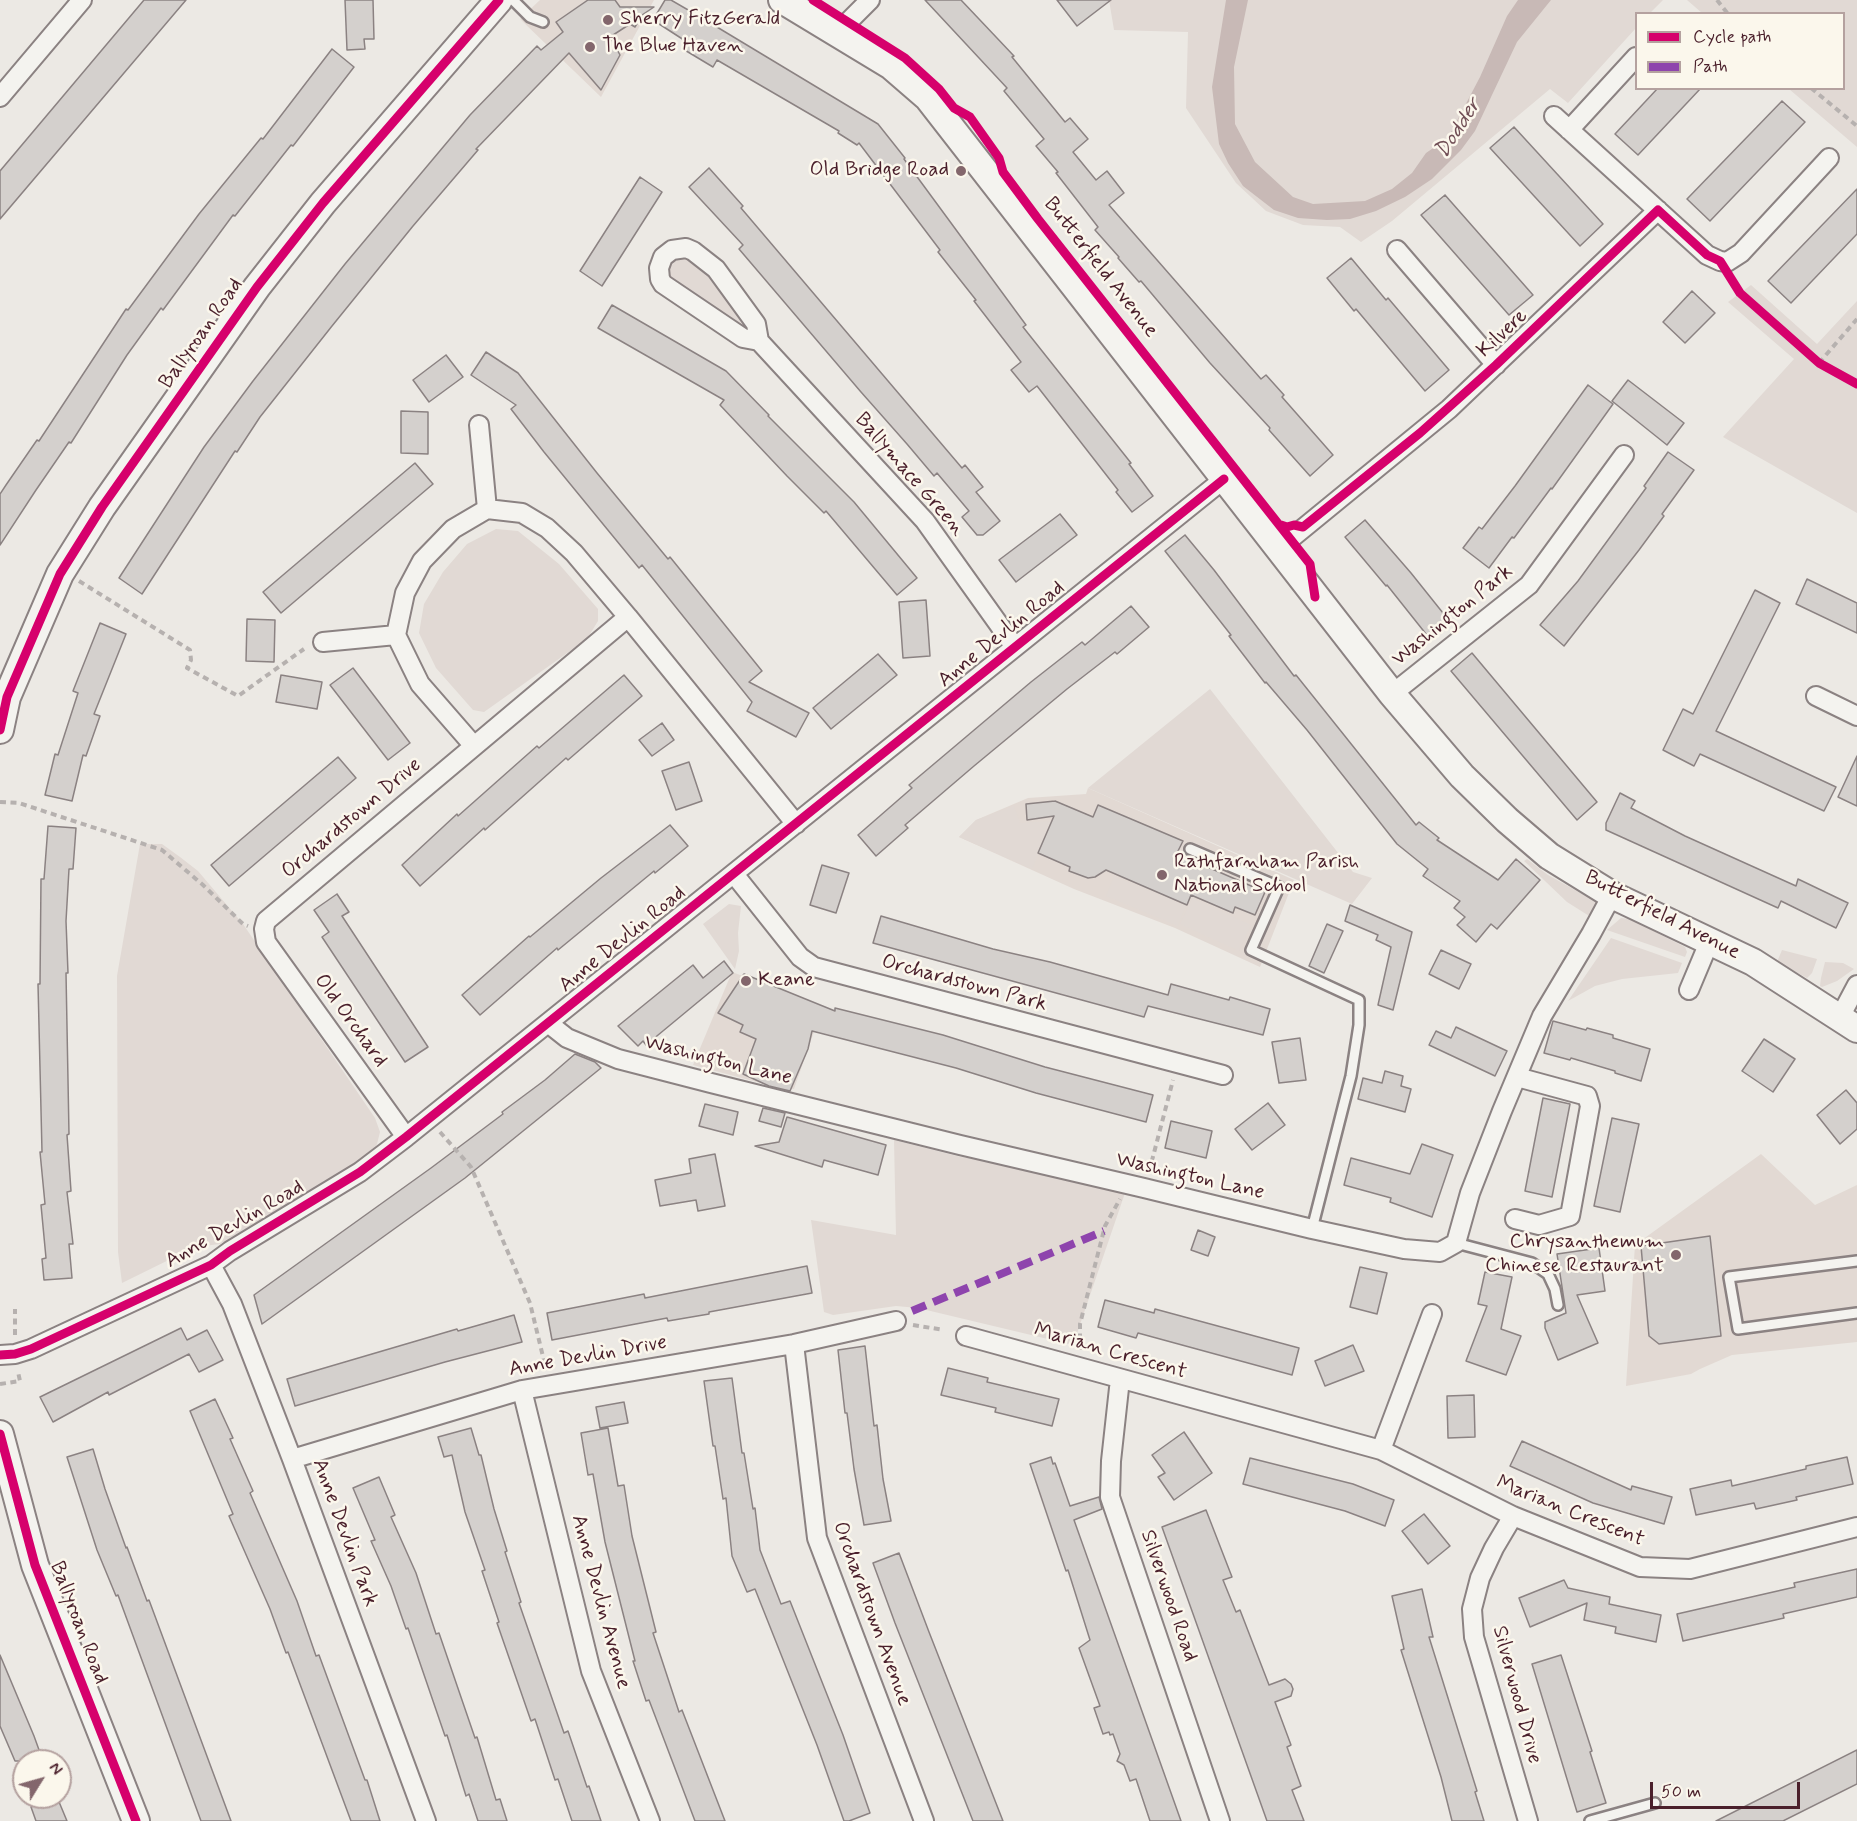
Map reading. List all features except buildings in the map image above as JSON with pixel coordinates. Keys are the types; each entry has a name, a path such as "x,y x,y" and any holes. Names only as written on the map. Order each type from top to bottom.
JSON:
{"main road":[{"name":"Butterfield Avenue","path":"782,0 891,66 928,98 1392,694 1462,776 1507,820 1549,855 1612,895 1753,962 1848,1023"},
{"name":"Ballyroan Road","path":"0,730 7,697 60,574 102,507 264,278 323,203 491,4"},
{"name":"Ballyroan Road","path":"0,1434 35,1565 136,1821"}],"street":[{"path":"0,97 82,0"},
{"path":"836,34 870,0"},
{"path":"1569,130 1635,58"},
{"path":"1554,116 1707,255 1727,262 1741,253 1829,158"},
{"name":"Kilvere","path":"1278,549 1435,421 1658,210"},
{"name":"Ballymace Green","path":"759,341 743,338 667,288 660,279 659,273 663,257 672,250 686,248 716,269 756,324 759,341 925,521 1015,647"},
{"name":"Kilvere","path":"1397,250 1496,365"},
{"path":"478,425 487,509"},
{"name":"Washington Park","path":"1392,694 1529,585 1624,455"},
{"name":"Anne Devlin Road","path":"0,1355 15,1354 31,1349 211,1265 230,1251 360,1173 1224,479"},
{"path":"474,746 420,684 396,635 405,592 422,561 453,529 487,509 522,513 547,528 574,553 796,824"},
{"name":"Orchardstown Drive","path":"258,929 282,906 628,617"},
{"path":"323,642 396,635"},
{"path":"1816,696 1857,716"},
{"name":"Orchardstown Park","path":"734,874 800,957 814,967 1223,1075"},
{"path":"1456,1243 1470,1193 1542,1016 1612,895"},
{"name":"Old Orchard","path":"258,929 406,1137"},
{"path":"1689,990 1710,940"},
{"path":"1848,1023 1857,985"},
{"name":"Washington Lane","path":"548,1023 567,1038 618,1059 960,1145 1312,1230 1404,1249 1440,1252 1456,1243"},
{"path":"1515,1219 1539,1225 1570,1216 1590,1106 1587,1096 1517,1077"},
{"name":"Anne Devlin Park","path":"211,1265 232,1304 292,1459 426,1821"},
{"path":"1381,1450 1432,1314"},
{"name":"Anne Devlin Drive","path":"292,1459 522,1390 904,1323"},
{"name":"Marian Crescent","path":"966,1336 1381,1450 1513,1516 1640,1567 1690,1569 1857,1527"},
{"name":"Orchardstown Avenue","path":"794,1344 818,1538 924,1821"},
{"name":"Silverwood Road","path":"1120,1380 1111,1461 1110,1497 1220,1821"},
{"name":"Anne Devlin Avenue","path":"522,1390 591,1671 650,1821"},
{"name":"Silverwood Drive","path":"1513,1516 1480,1578 1472,1609 1474,1637 1528,1821"}],"lane":[{"path":"513,0 530,17 543,22"},
{"path":"1190,849 1279,887 1251,950 1359,1000 1359,1025 1351,1076 1312,1230"},
{"path":"1456,1243 1532,1263 1548,1274 1555,1289 1558,1305"},
{"path":"1857,1261 1729,1277 1738,1329 1857,1313"},
{"path":"1590,1821 1655,1803"}],"path":[{"path":"1717,0 1726,12"},
{"path":"1813,90 1857,126"},
{"path":"1819,363 1857,319"},
{"path":"1810,355 1828,368"},
{"path":"83,582 190,650 191,660 187,668 238,696 304,649"},
{"path":"0,802 19,803 162,850 203,885 243,924 258,929"},
{"path":"1144,1188 1178,1063"},
{"path":"441,1133 471,1167 530,1303 547,1369"},
{"path":"1080,1353 1080,1324 1105,1226 1120,1199 1124,1184"},
{"path":"904,1323 945,1330"},
{"path":"0,1384 20,1381"}],"shaded area":[{"path":"540,0 654,0 601,97 520,19"},
{"path":"1109,0 1663,0 1651,12 1635,12 1635,29 1568,103 1550,89 1392,221 1361,242 1340,227 1303,225 1266,211 1236,183 1186,108 1188,32 1114,30"},
{"path":"1687,0 1857,0 1857,147 1790,90 1845,90 1845,12 1701,12"},
{"path":"693,252 765,344 666,278 666,259"},
{"path":"1751,285 1817,344 1857,301 1857,513 1723,437 1794,359 1728,302"},
{"path":"496,529 518,531 559,564 598,609 598,621 587,639 484,712 473,710 436,668 419,633 424,604 443,572 467,544"},
{"path":"1210,689 1353,872 1372,878 1352,904 1088,788"},
{"name":"Rathfarnham Parish National School","path":"1088,788 1294,880 1260,967 1175,928 1074,889 959,837 976,820 1028,798 1086,794"},
{"path":"1014,806 1020,823 1052,821 1032,869 959,837 976,820"},
{"path":"140,844 162,844 180,857 198,871 243,924 375,1118 380,1132 377,1144 370,1155 220,1244 195,1247 122,1283 118,1252 117,976"},
{"path":"1527,859 1548,875 1595,901 1598,905 1594,919 1567,902 1524,861"},
{"path":"1114,876 1186,906 1178,926 1106,896"},
{"path":"1192,898 1251,925 1239,951 1180,924"},
{"path":"729,904 741,906 739,951 735,969 703,924"},
{"path":"1621,918 1630,919 1685,947 1687,952 1685,957 1607,930"},
{"path":"1611,938 1682,963 1678,973 1622,979 1595,986 1568,1001"},
{"path":"1782,950 1817,959 1812,973 1807,978 1777,962"},
{"path":"1825,962 1843,963 1854,969 1837,981 1822,987 1820,986"},
{"path":"732,972 823,1006 794,1089 779,1088 693,1065"},
{"path":"894,1140 961,1157 1048,1170 1126,1190 1073,1345 918,1308 896,1306 833,1315 824,1312 811,1220 896,1235"},
{"path":"1761,1154 1815,1205 1857,1185 1857,1342 1732,1355 1691,1374 1626,1386 1635,1245"}],"water":[{"name":"Dodder","path":"1226,0 1248,0 1234,67 1235,124 1255,162 1293,197 1313,204 1365,201 1392,189 1412,173 1426,153 1448,138 1480,77 1507,16 1518,0 1551,0 1517,42 1475,131 1461,150 1432,179 1405,197 1376,211 1350,219 1327,220 1298,218 1274,210 1243,186 1219,144 1212,87"}],"marked path":[{"path":"912,1311 1104,1231"}],"cycle path":[{"path":"0,730 7,697 60,574 102,507 257,287 323,203 499,0"},
{"path":"813,0 905,58 939,89 954,108 970,117 999,158 1003,172 1038,219 1310,564 1315,597"},
{"path":"1281,525 1303,527 1420,433 1496,365 1658,210 1707,255 1720,261 1740,293 1819,363 1857,384"},
{"path":"0,1355 15,1354 31,1349 211,1265 230,1251 360,1172 1224,479"},
{"path":"0,1434 35,1565 136,1821"}],"place":[{"name":"Sherry FitzGerald","path":"608,20"},
{"name":"The Blue Haven","path":"590,47"},
{"name":"Old Bridge Road","path":"961,171"},
{"name":"Rathfarnham Parish National School","path":"1162,875"},
{"name":"Keane","path":"746,981"},
{"name":"Chrysanthemum Chinese Restaurant","path":"1676,1255"}]}
